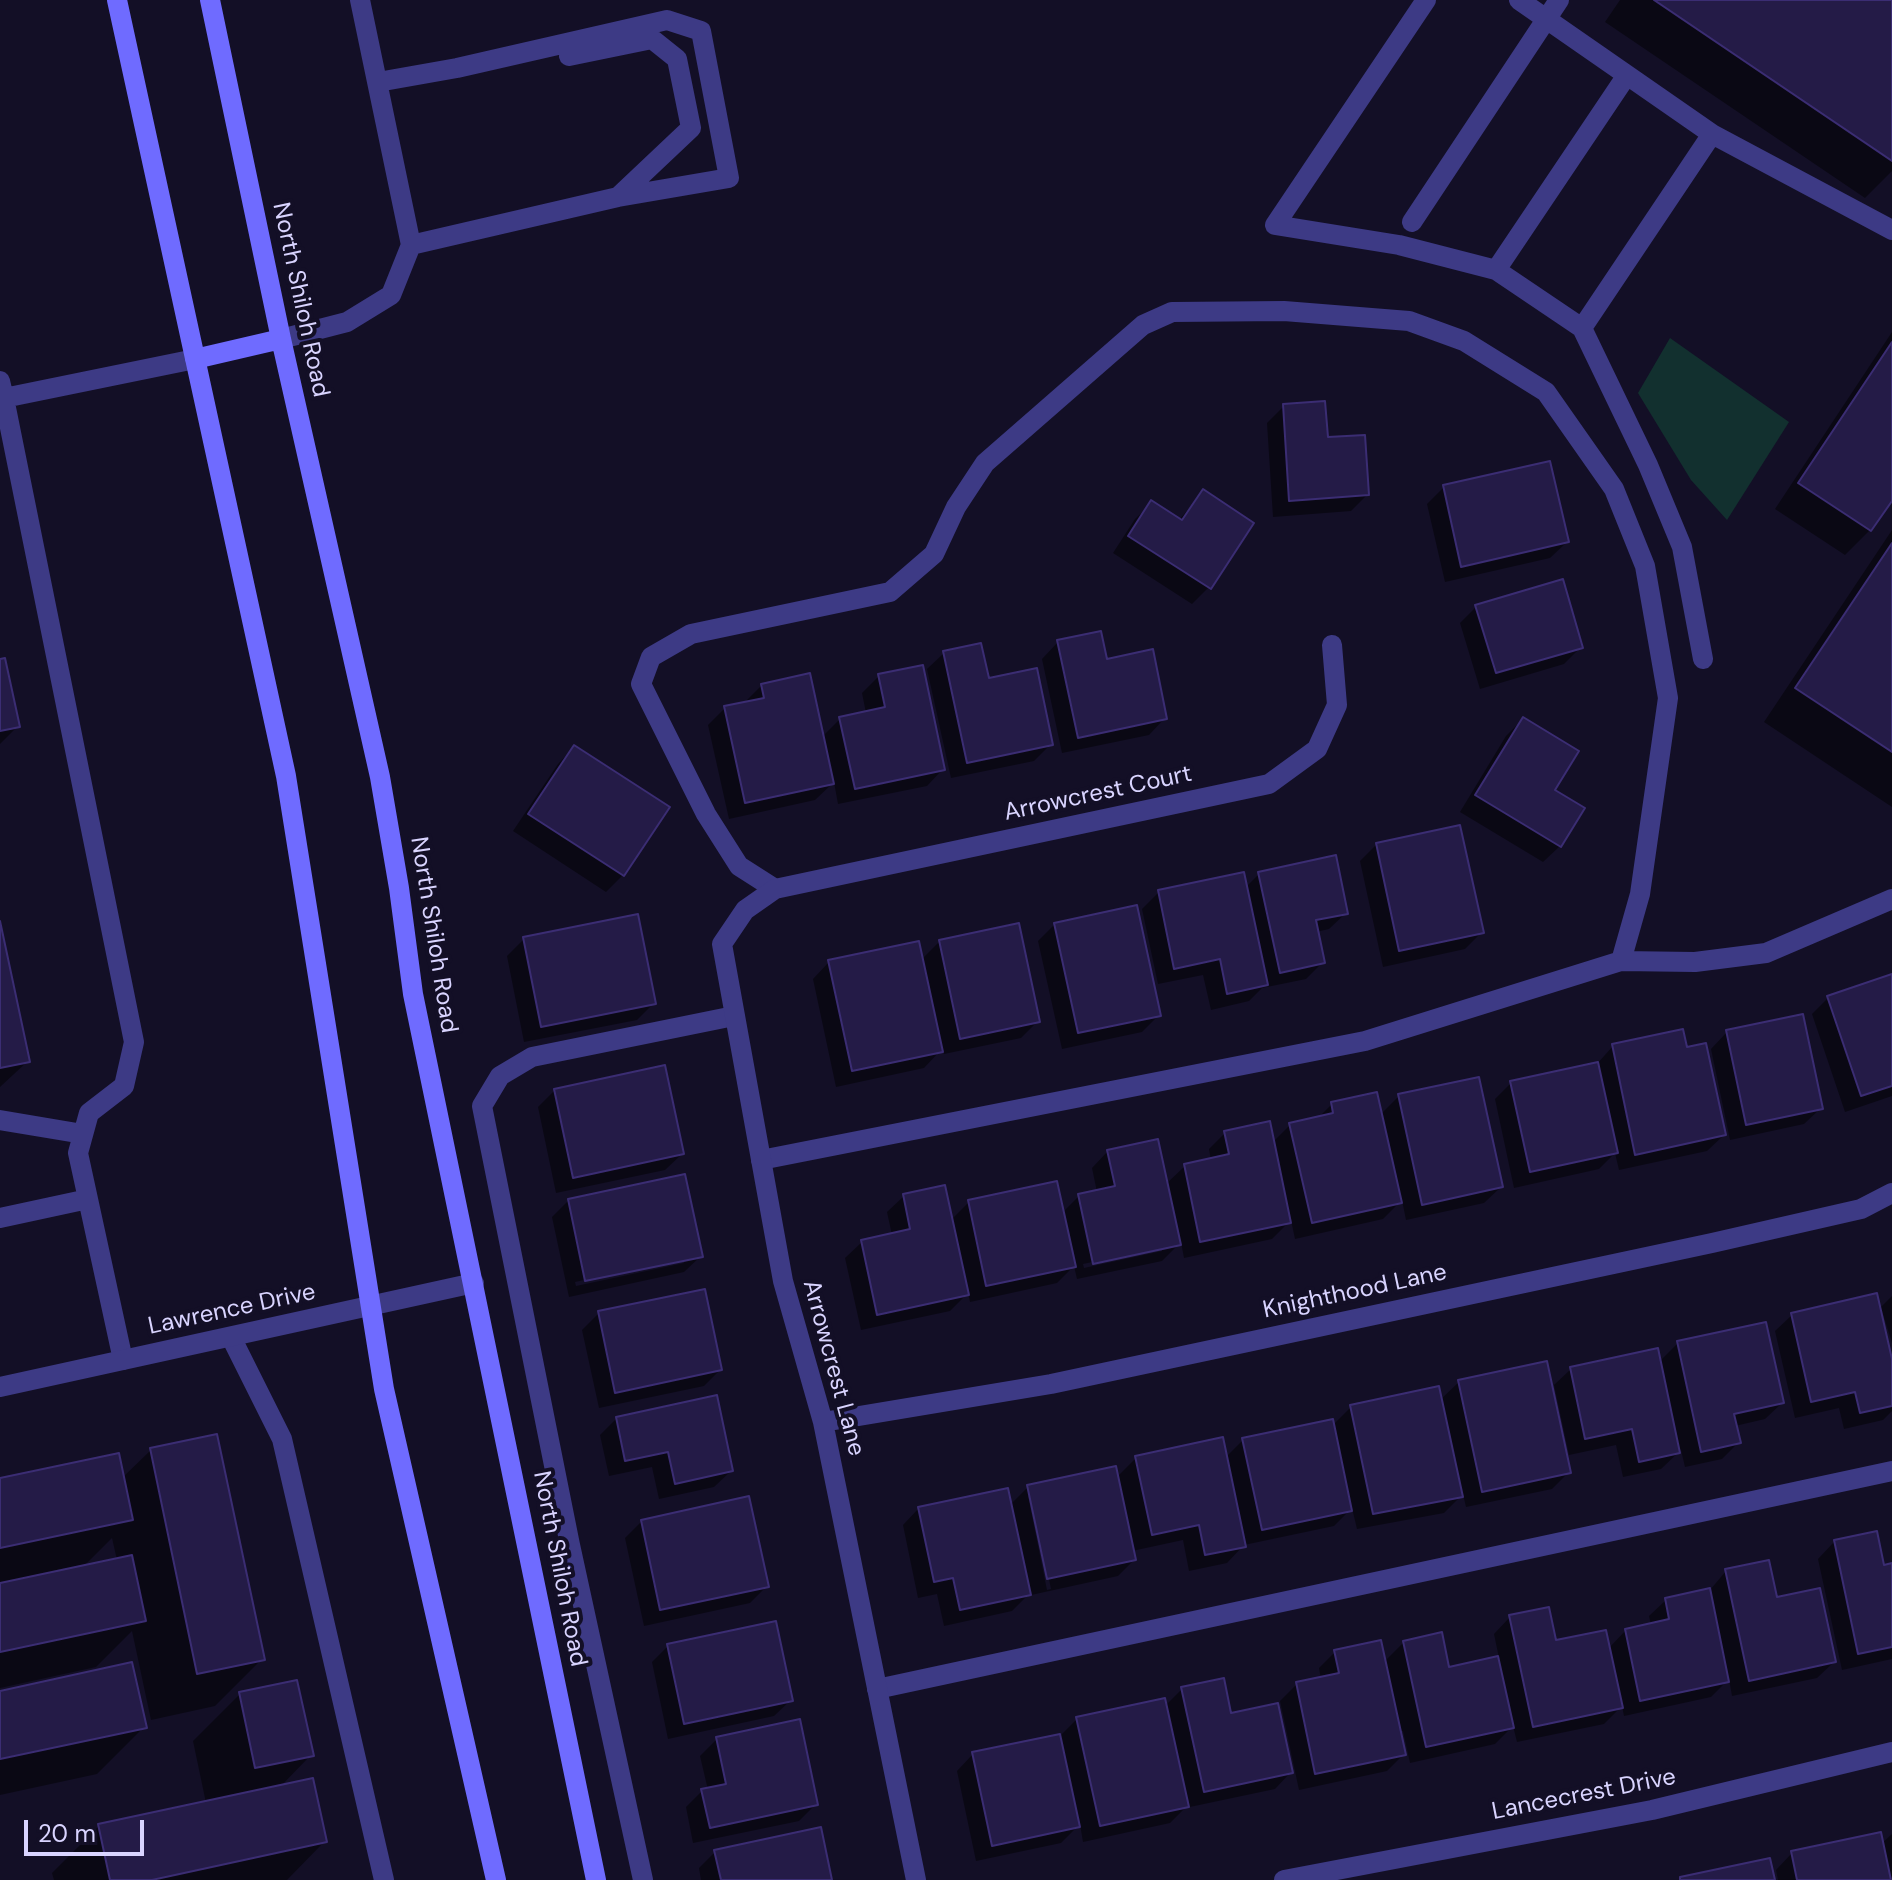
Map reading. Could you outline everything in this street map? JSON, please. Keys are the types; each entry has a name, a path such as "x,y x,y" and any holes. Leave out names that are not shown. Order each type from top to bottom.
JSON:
{"main road":[{"path":"117,0 286,776 384,1389 496,1880"},
{"name":"North Shiloh Road","path":"210,0 281,339 380,777 413,994 596,1880"},
{"path":"195,359 281,339"}],"street":[{"path":"281,339 347,322 391,295 411,245 360,0"},
{"path":"1426,0 1275,225 1399,245 1496,270 1582,328 1648,465 1682,547 1703,659"},
{"path":"1519,0 1712,134 1892,230"},
{"path":"1412,222 1559,0"},
{"path":"378,82 457,68 667,20 701,31 729,178 618,197 411,245"},
{"path":"457,68 497,71 652,39 665,49 677,59 691,128 618,197"},
{"path":"1496,270 1627,75"},
{"path":"1582,328 1712,134"},
{"path":"775,889 739,866 706,814 641,684 651,657 691,634 890,592 934,554 956,507 985,463 1143,325 1172,312 1284,311 1409,321 1464,341 1546,392 1614,489 1645,566 1668,698 1640,894 1621,961"},
{"path":"123,1360 78,1153 89,1113 124,1086 134,1042 2,390 195,359"},
{"name":"Arrowcrest Court","path":"775,889 1269,784 1317,749 1337,705 1332,645"},
{"name":"Arrowcrest Lane","path":"775,889 745,910 722,944 783,1281 823,1422 916,1880"},
{"path":"761,1160 1365,1041 1621,961 1695,962 1766,953 1892,899"},
{"path":"643,1880 570,1545 482,1106 500,1076 532,1057 734,1016"},
{"path":"0,1120 83,1134"},
{"name":"Knighthood Lane","path":"823,1422 1051,1384 1697,1246 1861,1209 1892,1193"},
{"path":"0,1218 88,1199"},
{"name":"Lawrence Drive","path":"0,1387 474,1283"},
{"path":"231,1337 282,1439 384,1880"},
{"path":"877,1689 1892,1471"},
{"name":"Lancecrest Drive","path":"1284,1880 1652,1810 1892,1752"}],"green space":[{"path":"1670,338 1789,422 1727,520 1691,480 1638,393"}],"building":[{"path":"1654,0 1892,0 1892,161"},
{"path":"1892,342 1892,501 1871,531 1798,483"},
{"path":"1325,401 1328,437 1365,435 1369,495 1289,501 1283,404"},
{"path":"1550,461 1569,542 1461,567 1443,485"},
{"path":"1203,489 1254,523 1211,589 1128,536 1151,500 1182,520"},
{"path":"1892,543 1892,752 1795,688"},
{"path":"1563,579 1583,648 1496,673 1475,605"},
{"path":"1101,631 1107,659 1153,649 1167,719 1078,738 1057,640"},
{"path":"981,643 989,678 1037,668 1053,745 967,763 943,651"},
{"path":"5,658 20,727 0,731 0,659"},
{"path":"923,665 945,770 855,789 839,717 885,707 878,674"},
{"path":"810,673 834,784 745,803 724,706 764,698 761,684"},
{"path":"1523,717 1579,751 1555,790 1585,808 1561,847 1475,795"},
{"path":"574,745 670,807 624,876 528,814"},
{"path":"1460,825 1484,933 1399,951 1376,843"},
{"path":"1336,855 1348,914 1316,920 1325,963 1280,973 1258,872"},
{"path":"1244,872 1268,985 1227,994 1220,959 1174,969 1158,890"},
{"path":"1137,905 1161,1016 1078,1033 1054,923"},
{"path":"638,914 656,1004 541,1027 523,937"},
{"path":"0,921 30,1062 0,1068"},
{"path":"1019,923 1040,1022 960,1039 939,940"},
{"path":"919,941 943,1052 852,1071 828,960"},
{"path":"1892,974 1892,1086 1861,1096 1827,996"},
{"path":"1803,1014 1823,1109 1746,1125 1726,1030"},
{"path":"1683,1029 1687,1047 1706,1043 1726,1135 1635,1155 1612,1044"},
{"path":"1598,1062 1618,1153 1530,1172 1510,1081"},
{"path":"665,1065 684,1154 573,1178 554,1089"},
{"path":"1479,1077 1503,1187 1422,1205 1398,1094"},
{"path":"1377,1092 1402,1203 1312,1223 1289,1123 1333,1113 1331,1102"},
{"path":"1270,1121 1291,1223 1200,1242 1184,1164 1229,1154 1224,1131"},
{"path":"1158,1139 1181,1245 1093,1264 1078,1194 1115,1186 1107,1150"},
{"path":"685,1174 703,1257 585,1281 568,1199"},
{"path":"1057,1181 1076,1267 986,1286 968,1200"},
{"path":"945,1185 969,1295 877,1315 861,1240 910,1229 903,1194"},
{"path":"705,1289 722,1370 615,1393 598,1311"},
{"path":"1877,1293 1892,1359 1892,1406 1860,1413 1855,1392 1811,1402 1791,1313"},
{"path":"1766,1322 1784,1403 1734,1414 1741,1443 1701,1452 1677,1341"},
{"path":"1658,1348 1680,1453 1639,1462 1632,1429 1585,1439 1570,1367"},
{"path":"1547,1361 1571,1473 1482,1492 1458,1380"},
{"path":"1439,1386 1463,1497 1373,1514 1350,1405"},
{"path":"717,1395 733,1471 675,1484 668,1452 625,1461 616,1417"},
{"path":"1333,1419 1352,1511 1262,1530 1242,1438"},
{"path":"217,1434 265,1660 197,1674 150,1448"},
{"path":"1223,1437 1246,1547 1205,1555 1199,1525 1152,1535 1135,1456"},
{"path":"119,1453 133,1520 0,1548 0,1478"},
{"path":"1116,1466 1136,1560 1047,1579 1027,1485"},
{"path":"1008,1488 1031,1595 960,1610 953,1578 934,1582 918,1507"},
{"path":"749,1496 769,1587 660,1610 641,1520"},
{"path":"1877,1531 1884,1565 1892,1563 1892,1647 1858,1654 1834,1540"},
{"path":"132,1555 146,1621 0,1652 0,1583"},
{"path":"1769,1560 1777,1597 1820,1588 1836,1662 1749,1681 1725,1569"},
{"path":"1710,1588 1729,1682 1640,1701 1625,1629 1669,1619 1665,1598"},
{"path":"1549,1607 1556,1640 1606,1630 1623,1708 1533,1727 1509,1615"},
{"path":"776,1621 793,1701 684,1724 667,1644"},
{"path":"1442,1632 1449,1667 1498,1656 1514,1728 1426,1747 1403,1641"},
{"path":"1381,1640 1406,1755 1315,1774 1296,1682 1339,1673 1334,1650"},
{"path":"132,1662 147,1728 0,1759 0,1691"},
{"path":"1224,1678 1231,1713 1278,1703 1293,1773 1204,1792 1181,1687"},
{"path":"297,1680 314,1756 255,1768 239,1692"},
{"path":"1165,1698 1189,1807 1100,1826 1076,1717"},
{"path":"800,1719 818,1805 710,1828 701,1789 726,1784 716,1737"},
{"path":"1060,1734 1080,1827 992,1846 972,1752"},
{"path":"313,1778 327,1842 152,1880 110,1880 98,1824"},
{"path":"821,1827 832,1880 721,1880 714,1850"},
{"path":"1881,1832 1891,1880 1797,1880 1791,1851"},
{"path":"1770,1858 1775,1880 1680,1880 1680,1877"}]}
